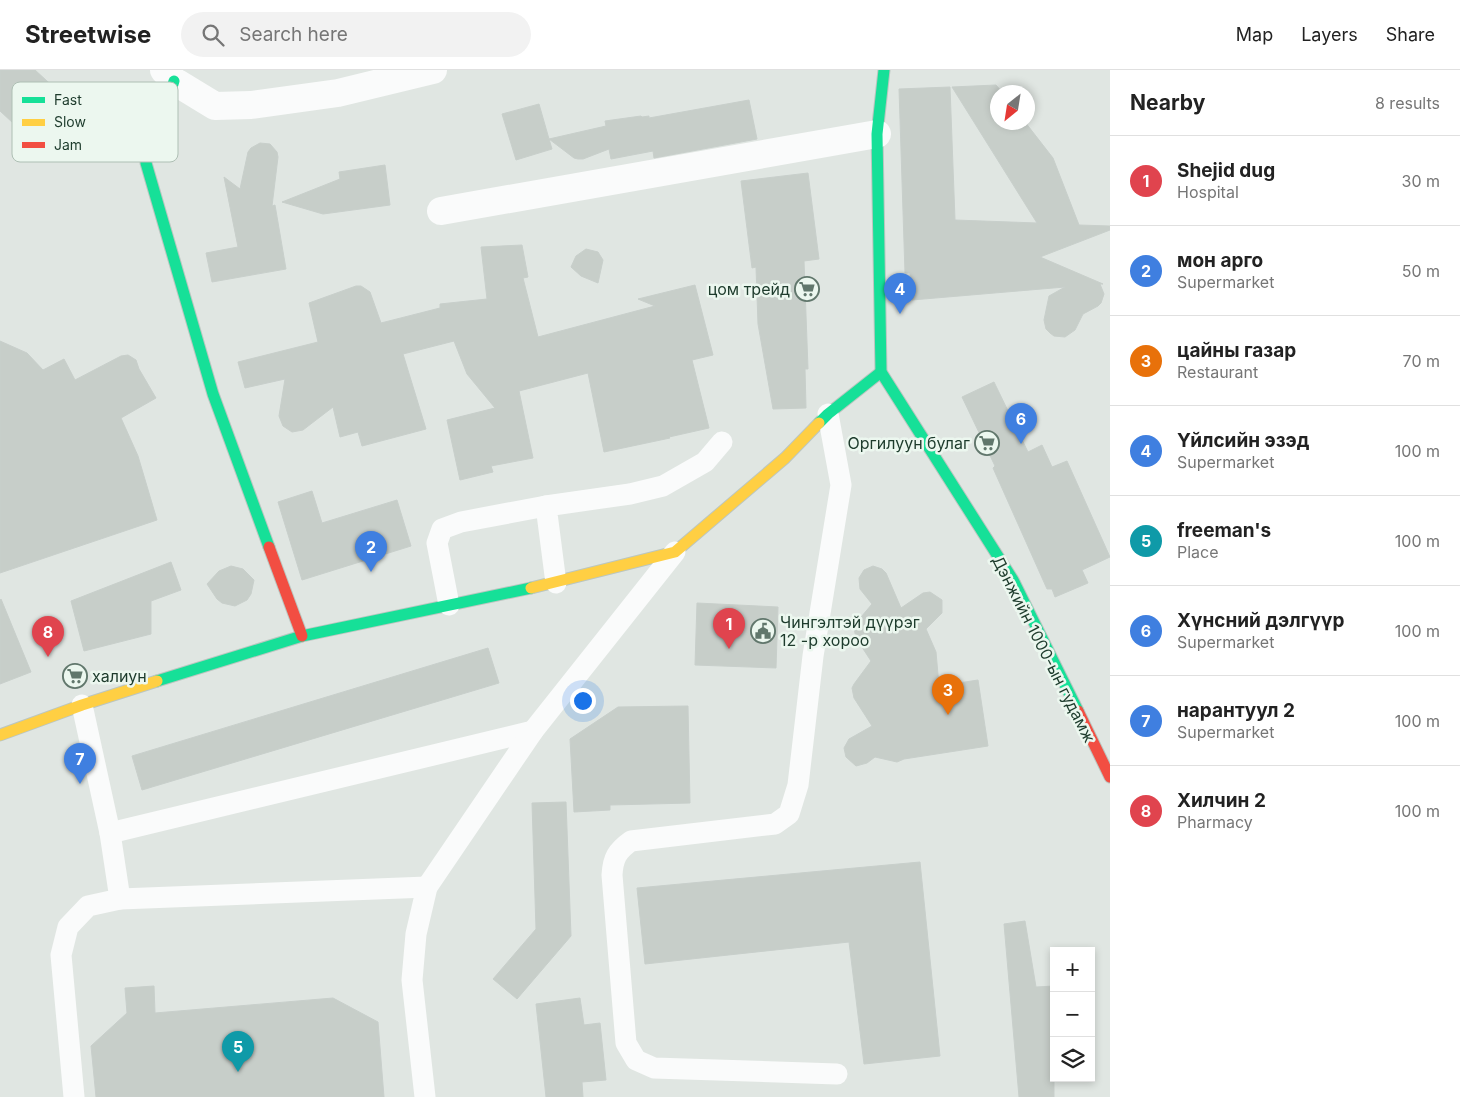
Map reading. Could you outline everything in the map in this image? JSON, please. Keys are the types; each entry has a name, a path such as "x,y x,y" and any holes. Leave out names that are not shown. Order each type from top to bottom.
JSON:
{"street":[{"path":"169,76 215,106 251,105 338,94 433,70"},
{"path":"0,735 82,705 302,636 556,583 675,552 785,458 828,414 881,372 877,134 884,70"},
{"path":"441,211 877,134"},
{"path":"146,162 213,394 302,636"},
{"name":"Дэнжийн 1000-ын гудамж","path":"881,372 1012,580 1110,777"}],"lane":[{"path":"828,414 840,485 813,656 798,785 789,814 775,824 630,841 620,849 612,863 612,875 626,1043 636,1060 654,1068 837,1074"},
{"path":"449,606 438,543 442,529 461,522 546,506 630,494 663,486 705,462 722,442"},
{"path":"546,506 556,583"},
{"path":"425,1097 412,980 416,934 427,887 533,730 675,552"},
{"path":"82,705 110,833 120,899"},
{"path":"110,833 533,730"},
{"path":"74,1097 61,955 68,927 88,906 120,899 427,887"}],"building":[{"path":"0,70 35,70 48,82 12,82 12,122 0,111"},
{"path":"990,85 990,130 1031,130 1053,158 1079,225 1110,226 1110,230 1040,257 1103,284 1100,284 1104,294 1101,303 1083,314 1075,330 1065,337 1054,336 1050,333 1046,329 1044,320 1049,296 1065,287 912,300 910,273 905,273 899,89 950,87 955,220 1037,223 952,87"},
{"path":"749,100 757,139 654,158 653,151 611,159 609,149 583,159 578,159 549,139 606,126 605,121 641,116 649,116 649,118"},
{"path":"539,104 552,149 516,160 502,114"},
{"path":"260,143 270,144 277,152 272,206 275,205 286,269 212,282 206,253 238,247 224,177 240,189 248,152"},
{"path":"385,165 390,205 323,214 282,202 340,179 339,172"},
{"path":"808,173 819,259 804,261 808,369 805,369 806,408 773,409 758,324 756,267 752,268 741,181"},
{"path":"522,245 528,277 523,278 538,337 655,306 638,299 695,285 713,355 692,360 709,428 604,452 588,373 519,391 533,458 491,466 493,472 460,480 447,420 495,408 467,374 454,341 403,354 426,429 362,446 358,432 340,437 333,407 303,430 292,432 283,426 279,416 285,379 245,388 238,362 318,342 309,303 356,286 361,286 370,292 381,323 440,308 440,304 487,299 481,247"},
{"path":"586,249 598,252 603,260 598,283 581,276 571,267 576,256"},
{"path":"0,341 27,353 43,370 64,359 75,380 121,356 128,355 136,360 139,369 156,398 121,418 138,456 157,520 0,573"},
{"path":"994,382 1028,452 1042,445 1052,467 1067,461 1110,557 1082,570 1088,583 1055,597 1052,589 1047,589 993,468 995,466 962,397"},
{"path":"312,491 322,523 397,500 411,546 302,580 278,502"},
{"path":"171,562 181,590 151,601 151,634 84,651 71,601"},
{"path":"231,566 243,569 254,580 251,594 247,600 235,606 222,603 207,584 219,571"},
{"path":"873,566 882,569 886,573 901,608 923,593 930,592 942,600 942,613 926,629 936,652 939,686 978,680 988,746 904,759 897,762 875,757 867,763 856,766 846,757 844,748 849,739 872,726 854,698 852,688 871,661 856,638 854,628 872,604 860,589 859,578 864,570"},
{"path":"0,600 31,672 0,684"},
{"path":"697,603 778,607 776,668 695,665"},
{"path":"488,648 499,683 142,790 132,756"},
{"path":"688,706 690,803 610,805 610,810 574,812 570,739 618,707"},
{"path":"566,802 571,936 517,999 493,979 536,929 532,803"},
{"path":"920,862 940,1056 864,1064 849,942 645,964 637,888"},
{"path":"1025,921 1036,987 1050,986 1050,1082 1054,1082 1054,1097 1019,1097 1004,924"},
{"path":"154,986 155,1013 333,998 378,1022 384,1097 96,1097 91,1046 127,1013 125,988"},
{"path":"580,998 584,1025 600,1023 606,1080 582,1082 583,1097 546,1097 536,1004"}],"traffic: fast":[{"path":"884,70 877,134 881,372 1013,580 1078,711"},
{"path":"146,162 213,394 269,547"},
{"path":"819,423 881,372"},
{"path":"157,681 302,636 531,588"}],"traffic: slow":[{"path":"531,588 675,552 785,458 819,423"},
{"path":"0,735 82,705 157,681"}],"traffic: jam":[{"path":"269,547 302,636"},
{"path":"1078,711 1110,777"}],"place":[{"name":"цом трейд","path":"807,289"},
{"name":"Үйлсийн эзэд","path":"900,314"},
{"name":"Оргилуун булаг","path":"987,443"},
{"name":"Хүнсний дэлгүүр","path":"1021,444"},
{"name":"мон арго","path":"371,572"},
{"name":"Чингэлтэй дүүрэг 12 -р хороо","path":"763,631"},
{"name":"Shejid dug","path":"729,649"},
{"name":"Хилчин 2","path":"48,657"},
{"name":"халиун","path":"75,676"},
{"name":"цайны газар","path":"948,715"},
{"name":"нарантуул 2","path":"80,784"},
{"name":"freeman's","path":"238,1072"}]}
